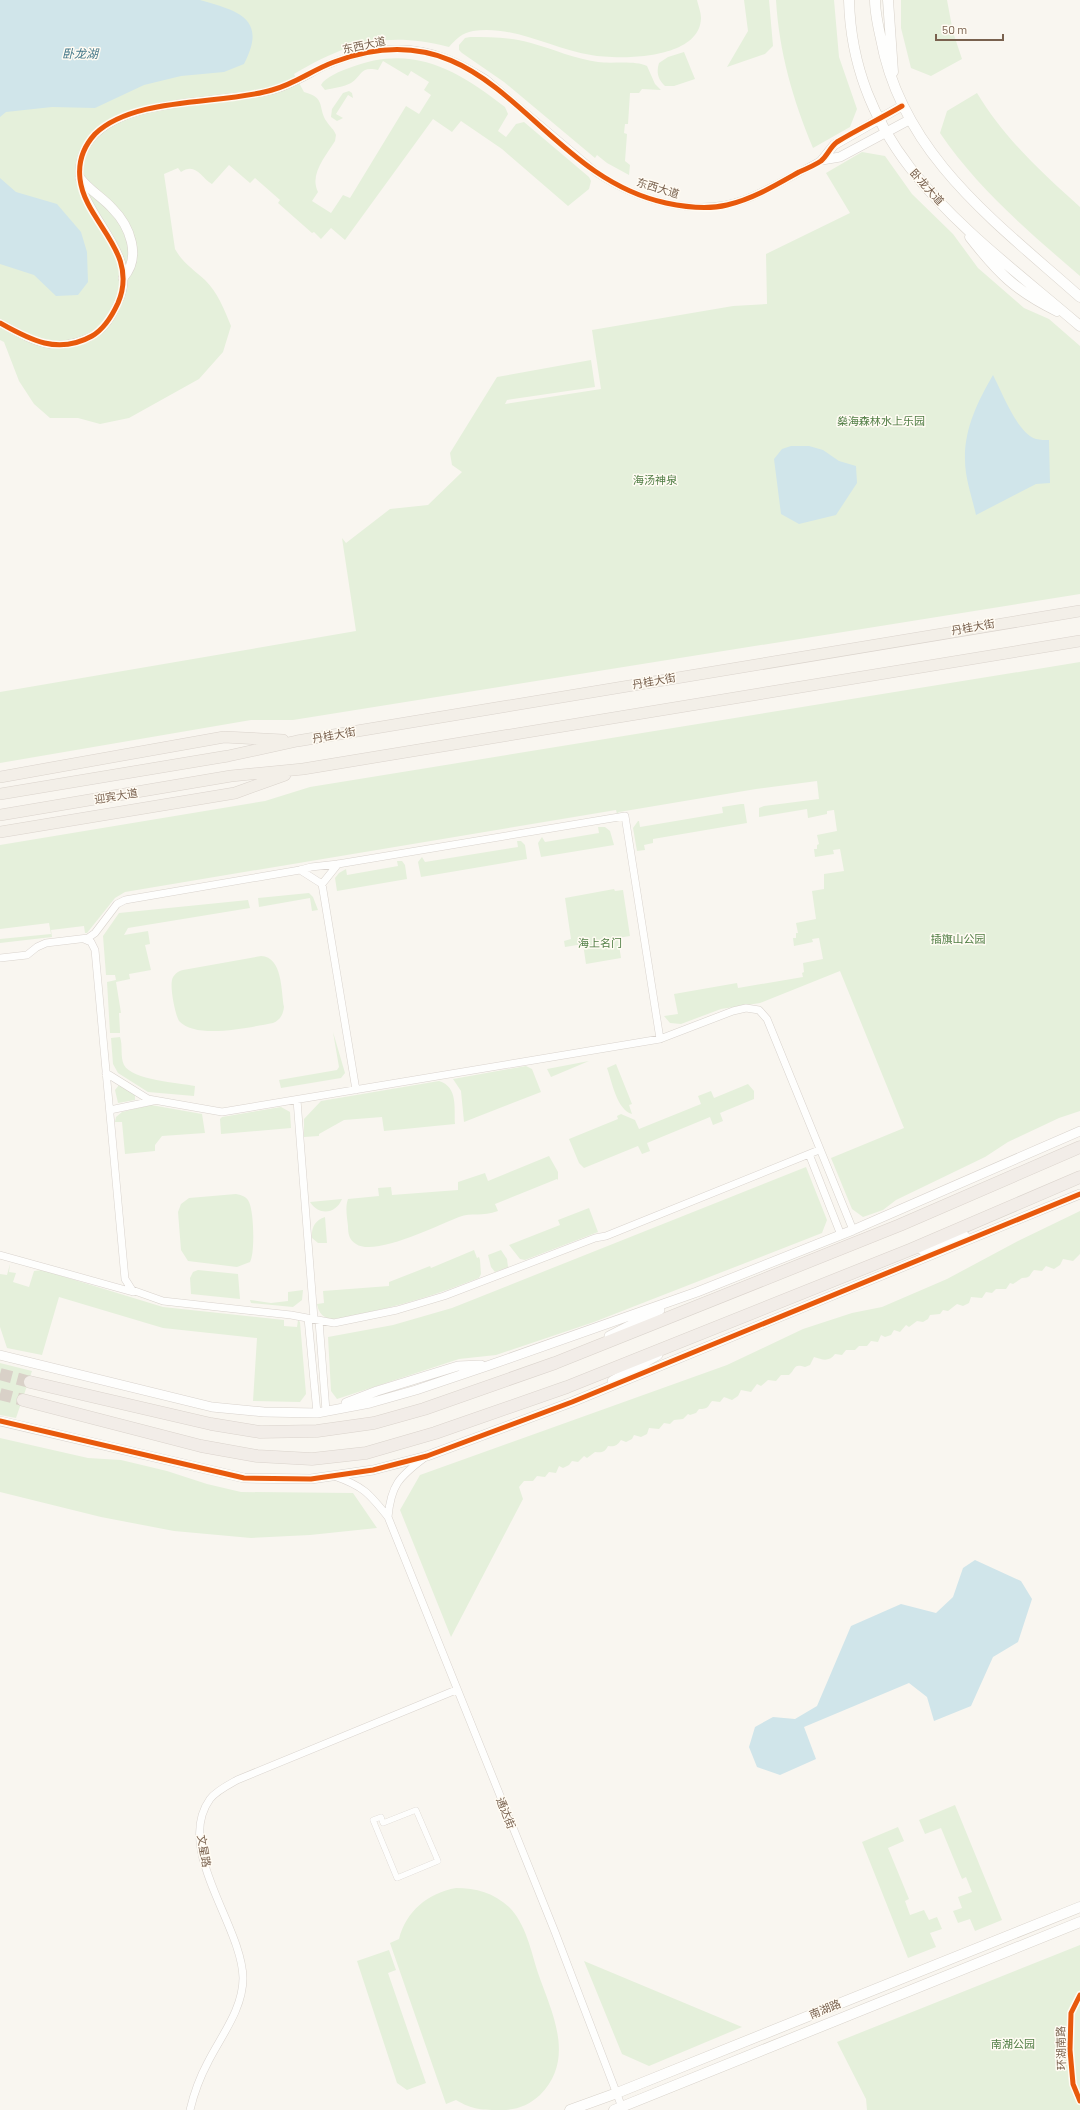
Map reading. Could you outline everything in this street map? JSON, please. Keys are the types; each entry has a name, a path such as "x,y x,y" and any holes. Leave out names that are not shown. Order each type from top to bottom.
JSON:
{"highway":[{"path":"30,1382 211,1424 260,1432 317,1431 374,1423 424,1409 555,1363 900,1225 1080,1147"},
{"path":"23,1400 201,1446 257,1456 312,1459 366,1453 435,1433 567,1387 867,1267 1080,1177"}],"main road":[{"name":"卧龙大道","path":"849,0 854,42 861,75 878,120 885,134 903,161 928,191 951,214 1006,280 1034,300 1070,317 1080,326"},
{"path":"875,0 885,60 893,86 909,120 924,145 947,174 989,216 1080,297"},
{"path":"888,0 893,86"},
{"name":"丹桂大街","path":"228,756 297,741 1080,611"},
{"path":"0,832 235,793 303,769 1080,641"},
{"path":"0,777 224,737 297,741"},
{"name":"迎宾大道","path":"0,794 228,756"},
{"name":"迎宾大道","path":"0,815 231,776 303,769"},
{"name":"南湖路","path":"570,2110 617,2093 1080,1907"},
{"name":"南湖路","path":"620,2109 1080,1922"}],"street":[{"name":"东西大道","path":"0,323 30,340 55,346 76,343 94,335 105,325 114,311 122,292 123,278 115,246 86,199 80,178 80,166 83,154 97,132 138,111 171,104 272,91 292,84 328,64 353,55 377,50 400,48 426,51 449,58 486,79 597,173 614,184 654,200 694,207 728,205 766,190 822,160 834,144 902,106"},
{"path":"822,160 840,157 909,120"},
{"path":"80,178 87,188 113,209 132,240 134,251 132,263 130,271 123,278"},
{"path":"0,958 27,955 37,946 46,943 84,939 95,933 117,904 125,900 311,867 338,864 625,816 660,1039"},
{"path":"338,864 322,884 356,1090"},
{"path":"300,870 322,884"},
{"path":"95,933 95,950 124,1274 129,1288 137,1293"},
{"path":"84,939 91,942 95,950"},
{"path":"106,1073 144,1096 154,1100 222,1112 660,1039 735,1010 750,1008 762,1012 767,1019 819,1150 853,1230"},
{"path":"110,1110 154,1100"},
{"path":"297,1100 314,1320 317,1413"},
{"path":"0,1355 212,1407 264,1412 317,1413 370,1403 416,1390 490,1365 697,1292 842,1235 1080,1131"},
{"path":"0,1255 163,1301 334,1322 375,1315 444,1296 595,1238 606,1236 819,1150"},
{"path":"809,1154 842,1235"},
{"path":"0,1422 244,1478 311,1479 373,1470 427,1456 572,1402 1080,1194"},
{"path":"867,1267 1028,1216"},
{"path":"759,1267 900,1225"},
{"path":"555,1363 697,1292"},
{"path":"314,1320 326,1411"},
{"path":"572,1402 691,1338"},
{"path":"388,1517 390,1498 397,1483 407,1471 427,1456"},
{"path":"334,1476 354,1482 366,1490 388,1517"},
{"name":"通达街","path":"388,1517 456,1690 555,1932 617,2093 620,2109"},
{"name":"文星路","path":"190,2110 195,2090 208,2062 238,2007 243,1979 239,1954 209,1876 200,1840 201,1820 210,1799 225,1786 237,1780 456,1690"},
{"path":"416,1810 438,1861 397,1878 373,1820 381,1817 383,1823 416,1810"}],"green space":[{"path":"0,0 697,0 701,18 697,32 687,42 673,49 638,57 604,57 591,55 562,48 519,34 489,30 466,33 449,47 427,42 406,40 368,42 332,54 294,74 304,92 311,94 319,100 324,117 336,135 335,141 323,159 317,172 316,185 318,192 312,201 331,213 343,195 350,198 406,106 419,114 431,95 424,90 429,82 411,71 408,76 383,61 378,70 368,69 362,72 351,83 325,90 321,85 330,77 349,68 372,61 393,58 413,59 451,71 487,93 505,107 508,114 498,131 506,137 516,124 524,122 589,177 591,181 589,189 568,206 502,149 461,121 452,132 433,119 345,240 331,228 321,239 278,203 280,200 255,178 250,183 229,165 212,184 198,172 191,169 186,169 181,172 178,168 164,174 175,249 185,262 214,290 231,326 223,352 199,379 129,418 100,424 78,418 50,418 34,404 19,381 4,342 0,340"},
{"path":"744,0 769,0 773,46 765,54 727,67 748,31"},
{"path":"776,0 834,0 839,57 857,109 850,127 813,148 799,112 788,76 780,38"},
{"path":"901,0 947,0 953,32 962,59 931,76 911,68 901,28"},
{"path":"465,38 508,38 531,43 589,61 636,63 647,66 655,84 661,90 642,89 639,93 630,93 628,124 625,124 624,133 627,134 625,161 630,165 629,175 607,163 597,155 595,158 504,82 462,53 459,50 459,45"},
{"path":"684,52 695,79 674,86 665,86 658,76 659,63 668,57"},
{"path":"349,91 352,93 353,98 348,95 336,114 343,118 337,121 331,117 332,109 343,93"},
{"path":"977,93 1011,140 1051,181 1080,207 1080,276 1005,209 971,173 940,133 947,111"},
{"path":"862,152 885,156 912,194 953,234 978,268 1024,308 1049,319 1080,346 1080,594 293,720 251,720 0,763 0,692 356,631 342,538 346,543 390,509 428,505 462,472 452,465 450,453 497,377 591,360 595,387 507,400 505,404 601,389 592,330 733,306 767,304 766,254 850,213 826,173"},
{"name":"插旗山公园","path":"1080,662 1080,1111 1059,1118 1008,1142 985,1157 896,1200 883,1210 863,1217 852,1209 831,1158 904,1128 840,971 760,1003 721,1009 681,1024 670,1023 664,1016 678,1014 674,994 737,983 738,988 803,977 803,963 823,959 819,938 812,939 813,942 794,946 793,938 796,938 796,933 798,933 796,923 816,919 812,891 824,889 824,874 844,871 840,849 833,850 834,854 815,857 814,849 817,849 817,845 819,844 817,835 837,831 834,810 827,811 827,814 808,818 807,809 759,817 759,808 764,806 819,799 817,781 756,789 619,812 617,814 616,810 125,892 115,898 87,933 85,933 84,926 51,930 52,937 0,943 0,939 51,934 49,923 0,929 0,845 265,801 310,787"},
{"path":"744,804 747,823 653,839 653,843 644,845 645,850 637,851 633,828 638,821 640,827 723,813 722,807"},
{"path":"598,827 605,827 610,831 614,845 541,857 538,843 542,837 545,842 599,833"},
{"path":"517,841 521,841 525,845 527,859 421,877 418,862 422,857 425,862 518,847"},
{"path":"397,861 402,861 405,865 407,879 337,891 335,878 339,873 346,869 347,875 398,866"},
{"name":"海上名门","path":"614,889 615,891 623,890 630,936 618,938 621,958 586,964 583,944 565,947 564,941 571,939 565,898"},
{"path":"309,893 313,897 318,910 312,911 310,898 259,907 258,898"},
{"path":"248,900 250,908 128,928 124,935 148,931 150,944 145,945 151,970 129,974 130,979 116,982 121,1013 119,1013 120,1033 110,1033 107,982 116,980 115,975 106,975 103,936 119,913"},
{"path":"261,956 268,958 273,962 280,976 284,1007 282,1015 278,1020 273,1023 224,1031 198,1030 187,1027 179,1021 174,1007 172,980 173,976 179,971"},
{"path":"333,1032 345,1073 341,1078 281,1088 279,1080 337,1070 339,1067"},
{"path":"120,1037 123,1062 129,1070 136,1074 156,1080 195,1086 194,1096 148,1092 118,1073 113,1064 111,1038"},
{"path":"589,1061 551,1077 547,1069"},
{"path":"616,1064 632,1104 629,1105 632,1114 622,1107 613,1088 607,1068"},
{"path":"526,1066 532,1069 541,1092 464,1122 461,1091 453,1079"},
{"path":"439,1081 449,1088 454,1098 455,1124 384,1131 382,1117 344,1120 319,1134 319,1136 304,1137 304,1119 321,1101"},
{"path":"748,1084 754,1091 754,1099 720,1113 723,1121 713,1125 710,1117 647,1143 650,1151 642,1154 638,1146 584,1168 579,1163 569,1139 618,1119 617,1116 621,1114 635,1120 639,1129 701,1104 698,1096 711,1091 714,1098"},
{"path":"119,1085 135,1095 135,1100 118,1103 115,1090"},
{"path":"151,1105 202,1114 205,1133 162,1136 155,1145 155,1151 125,1154 122,1122 115,1122 116,1117 122,1112"},
{"path":"281,1107 290,1112 291,1128 221,1134 220,1119 222,1117"},
{"path":"549,1156 558,1172 558,1180 557,1179 495,1204 498,1211 487,1214 459,1217 407,1238 377,1246 365,1247 356,1244 349,1236 346,1212 348,1199 379,1196 378,1188 391,1187 392,1195 458,1190 458,1182 485,1173 488,1181"},
{"path":"806,1167 827,1220 822,1233 594,1322 496,1355 459,1359 337,1399 331,1391 328,1337 393,1325 452,1308"},
{"path":"236,1194 246,1198 251,1207 253,1223 253,1251 250,1262 237,1267 188,1261 181,1250 178,1212 181,1204 189,1198"},
{"path":"342,1199 336,1208 327,1211 318,1210 310,1202"},
{"path":"589,1208 598,1232 525,1260 520,1259 509,1245 560,1225 558,1220"},
{"path":"1080,1211 1080,1254 1073,1261 1063,1259 1060,1265 1054,1269 1046,1266 1042,1271 1034,1270 1028,1277 1022,1278 1013,1284 1010,1283 1006,1289 996,1289 992,1293 986,1292 982,1298 971,1297 969,1303 963,1306 957,1304 948,1311 943,1310 940,1314 930,1315 928,1319 923,1322 917,1321 909,1327 906,1325 900,1332 894,1330 891,1335 885,1337 881,1335 878,1342 871,1341 867,1346 859,1346 855,1350 846,1350 842,1355 835,1354 833,1357 828,1359 814,1357 810,1365 805,1367 797,1366 789,1375 781,1375 776,1381 768,1380 761,1386 757,1384 751,1392 741,1390 738,1396 732,1400 724,1397 720,1402 712,1401 706,1408 699,1409 696,1413 690,1415 688,1414 683,1419 674,1420 670,1424 664,1423 659,1429 649,1428 647,1434 641,1437 634,1435 632,1439 626,1442 621,1440 615,1446 608,1446 603,1452 595,1452 587,1458 584,1456 578,1462 572,1461 569,1465 563,1468 559,1466 556,1473 549,1472 545,1477 537,1476 533,1481 524,1481 519,1487 523,1499 451,1637 400,1510 420,1475 727,1365 803,1329 852,1313 882,1307 947,1279 1018,1241"},
{"path":"325,1217 327,1243 318,1243 312,1238 312,1231 316,1222"},
{"path":"474,1250 477,1258 479,1257 480,1260 481,1274 479,1278 464,1284 402,1304 337,1319 325,1317 321,1314 318,1308 317,1304 324,1303 323,1291 389,1286 389,1282 430,1266 431,1268"},
{"path":"501,1250 507,1259 508,1267 495,1272 491,1267 488,1255"},
{"path":"10,1264 9,1272 16,1273 13,1282 29,1287 34,1271 42,1270 163,1307 284,1320 284,1326 297,1327 298,1320 300,1322 306,1394 300,1402 253,1401 257,1338 163,1328 59,1297 42,1355 7,1348 0,1327 0,1274 7,1275"},
{"path":"198,1270 238,1274 240,1299 191,1294 190,1278 193,1272"},
{"path":"303,1290 302,1300 293,1307 251,1303 250,1300 271,1303 288,1301 288,1292"},
{"path":"0,1363 32,1371 16,1418 0,1415"},
{"path":"0,1438 88,1458 121,1460 167,1471 207,1484 241,1492 353,1493 377,1528 310,1535 251,1538 174,1531 101,1517 0,1492"},
{"path":"955,1805 1002,1920 975,1931 970,1919 958,1923 953,1911 962,1908 958,1897 972,1892 966,1877 962,1879 941,1828 925,1834 919,1820"},
{"path":"898,1827 904,1841 888,1848 909,1899 905,1901 910,1915 924,1910 929,1920 937,1917 942,1929 930,1933 936,1947 908,1958 862,1842"},
{"path":"456,1888 478,1890 491,1895 503,1902 515,1914 520,1921 527,1938 554,2020 558,2036 559,2051 557,2066 551,2081 536,2099 518,2108 495,2110 473,2108 456,2100 446,2104 390,1943 399,1939 407,1920 420,1905 436,1894"},
{"name":"南湖公园","path":"1080,1945 1080,2110 867,2110 866,2099 837,2042"},
{"path":"389,1950 396,1970 388,1973 426,2083 407,2090 397,2083 357,1961"},
{"path":"584,1961 742,2027 649,2066 622,2054"}],"water":[{"name":"卧龙湖","path":"0,0 200,0 226,8 245,19 251,26 253,36 251,48 244,64 224,72 181,76 144,85 95,108 52,107 6,112 0,117"},
{"path":"0,178 16,192 57,204 81,232 87,252 88,282 78,295 56,296 34,275 0,264"},
{"path":"993,375 1016,421 1029,435 1036,439 1049,440 1050,483 1036,484 976,515 966,474 965,449 969,426 977,405"},
{"path":"791,446 809,446 823,450 839,461 856,466 857,483 836,515 799,524 781,514 774,459 782,449"},
{"path":"975,1560 1021,1581 1032,1599 1018,1642 993,1657 971,1706 934,1721 927,1697 909,1683 804,1727 816,1759 780,1775 757,1767 749,1747 755,1727 773,1717 795,1719 817,1706 851,1626 901,1604 936,1613 953,1597 963,1568"}],"tunnel":[{"path":"0,1374 30,1382"},
{"path":"0,1394 23,1400"}],"cycle path":[{"path":"0,323 33,340 56,345 68,344 80,342 92,336 107,322 116,308 123,285 122,268 117,253 109,238 91,210 84,195 80,179 81,160 85,149 95,134 112,122 132,113 179,103 252,95 272,90 334,62 389,50 435,55 474,73 510,99 580,160 620,186 666,203 681,206 719,207 746,199 764,191 821,161 837,142 902,106"},
{"path":"0,1421 244,1478 311,1479 373,1470 427,1456 572,1402 1080,1194"},
{"name":"环湖南路","path":"1080,1995 1071,2013 1070,2050 1073,2084 1080,2101"}],"park label":[{"name":"燊海森林水上乐园","path":"881,421"},
{"name":"海汤神泉","path":"655,480"}]}
